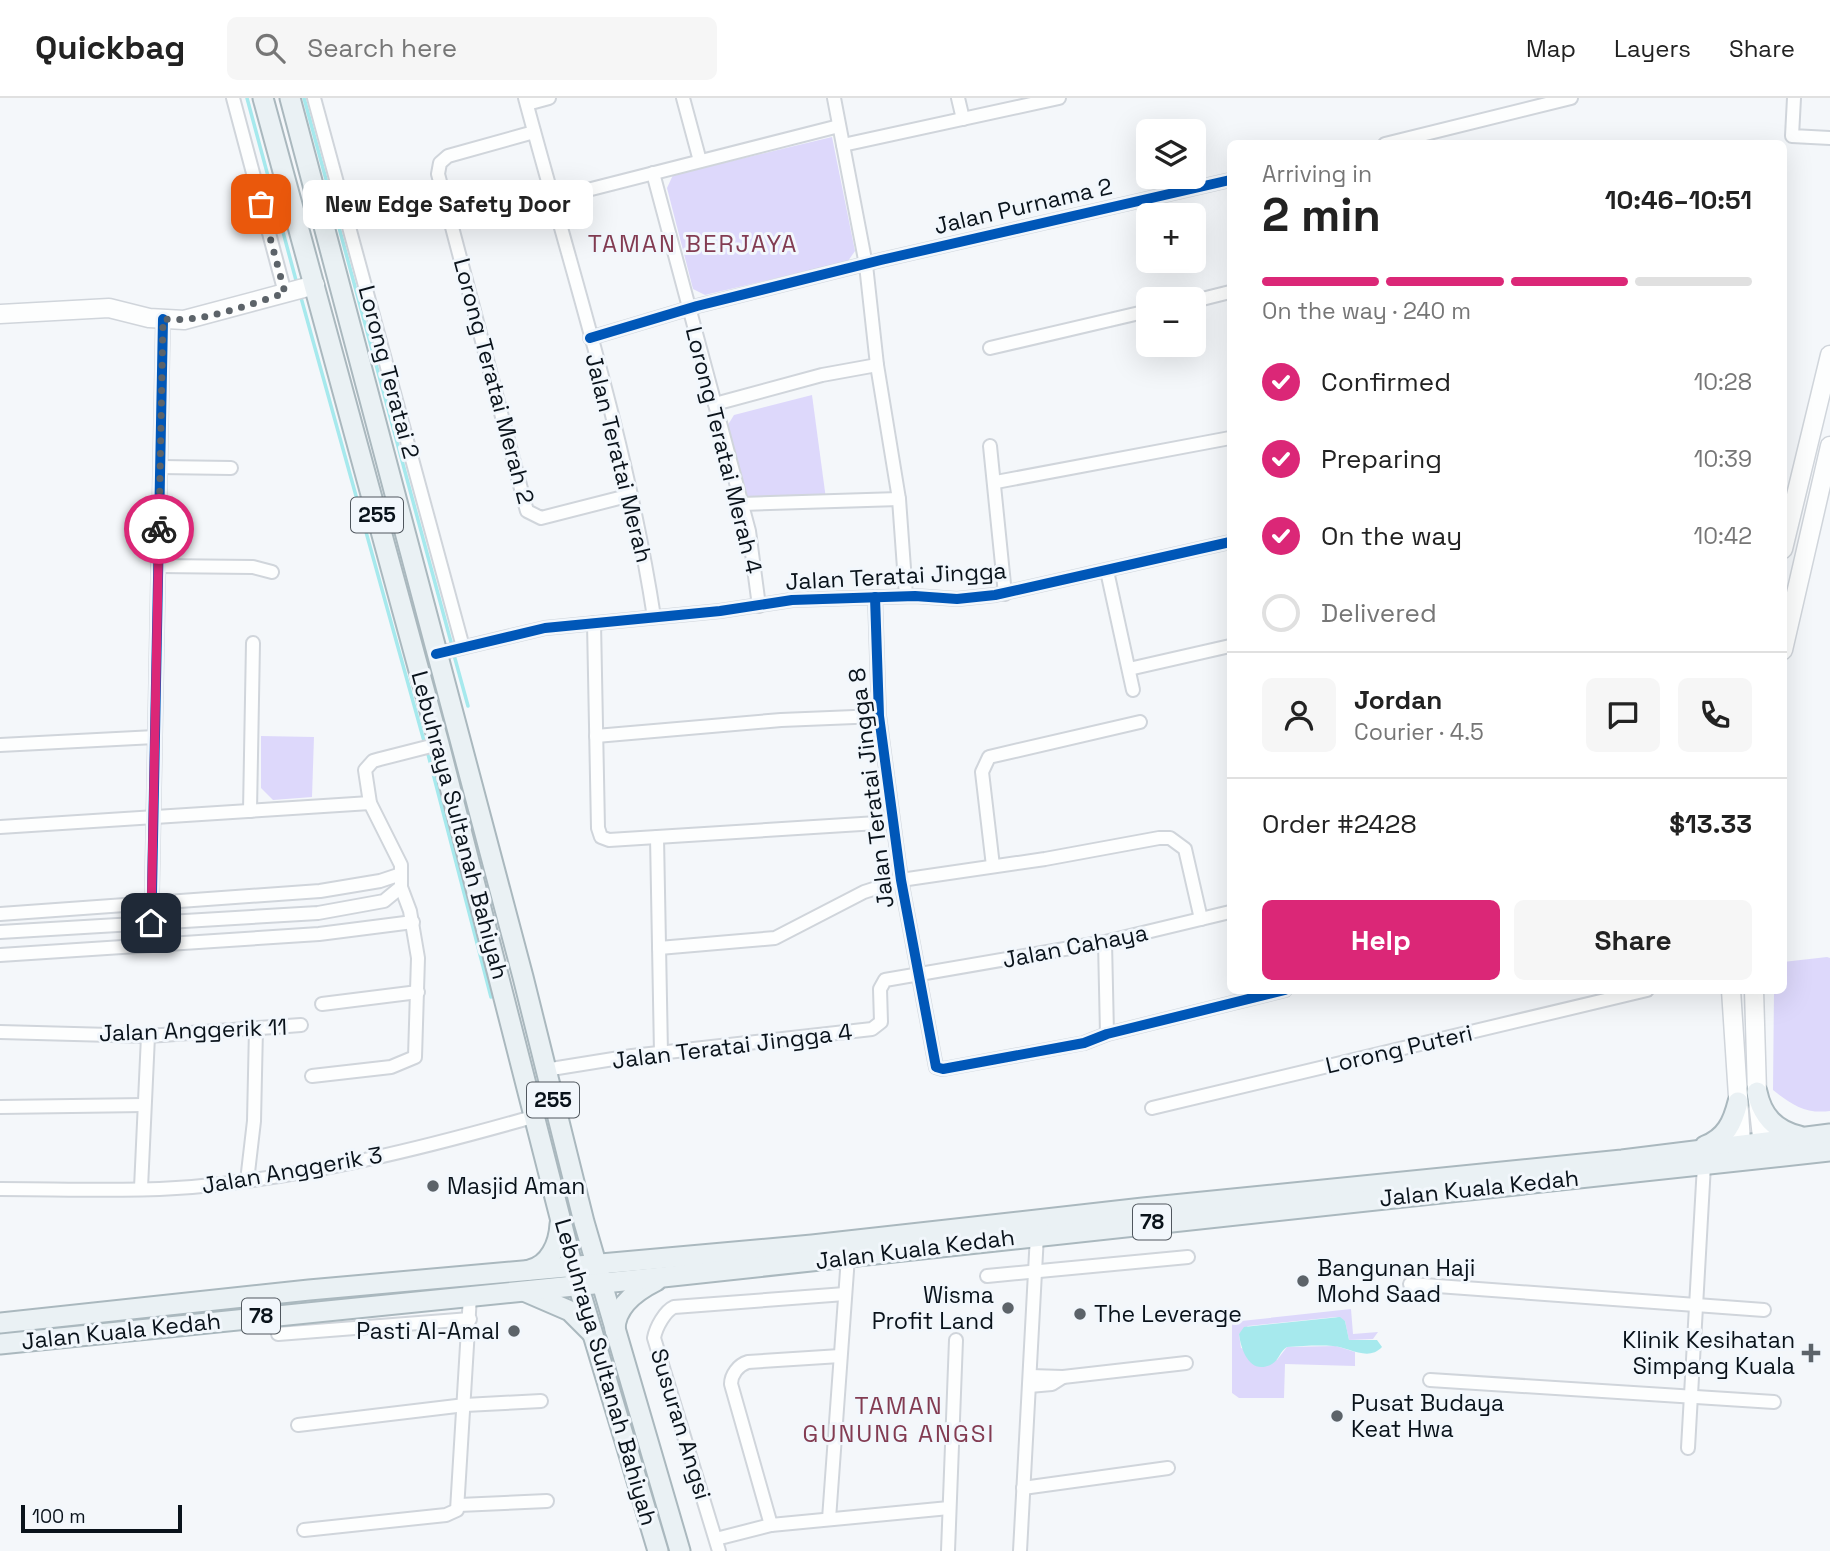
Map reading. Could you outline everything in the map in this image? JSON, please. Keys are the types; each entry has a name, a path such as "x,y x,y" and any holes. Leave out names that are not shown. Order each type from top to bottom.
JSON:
{"main road":[{"name":"Lebuhraya Sultanah Bahiyah","path":"263,98 299,289 497,879 598,1274 680,1551"},
{"name":"Lebuhraya Sultanah Bahiyah","path":"290,98 436,654 470,866 576,1277 658,1551"},
{"path":"0,314 109,308 163,319 184,320 299,289"},
{"path":"1787,520 1830,355"},
{"path":"1787,633 1830,446"},
{"path":"494,952 486,886 497,879"},
{"path":"1731,994 1742,1152"},
{"path":"1754,994 1757,1092 1764,1149"},
{"path":"1757,1092 1764,1114 1771,1122 1780,1129 1802,1136"},
{"path":"1738,1102 1730,1127 1701,1157 1745,1171 1830,1162"},
{"name":"Jalan Kuala Kedah","path":"1764,1149 1802,1136 1830,1134"},
{"name":"Jalan Kuala Kedah","path":"598,1274 621,1264 1037,1235 1764,1149 1830,1151"},
{"name":"Jalan Kuala Kedah","path":"0,1323 309,1290 520,1282 598,1274 663,1277 848,1257 874,1246 1196,1202 1622,1160 1701,1157"},
{"path":"558,1209 557,1243 548,1258 520,1282 570,1311 593,1335"},
{"path":"584,1222 598,1246 621,1264"},
{"path":"615,1333 615,1319 622,1306 633,1295 663,1277"},
{"name":"Jalan Kuala Kedah","path":"0,1344 470,1296 520,1282"},
{"path":"309,1290 311,1311"}],"street":[{"path":"233,98 299,289"},
{"name":"Lorong Teratai 2","path":"314,98 463,647"},
{"path":"526,101 549,98"},
{"path":"683,98 700,162"},
{"path":"834,98 866,265 877,365 899,499 906,596"},
{"path":"958,98 963,119"},
{"path":"843,145 1059,98"},
{"path":"1397,140 1571,98"},
{"path":"1794,98 1791,136 1830,138"},
{"name":"Jalan Teratai Merah","path":"526,101 631,495 654,617"},
{"path":"552,200 839,125"},
{"name":"Lorong Teratai Merah 2","path":"534,132 448,156 440,163 438,174 524,503 527,511 541,518 631,495"},
{"name":"Lorong Teratai Merah 4","path":"653,173 742,504 753,552 759,606"},
{"name":"Jalan Purnama 2","path":"590,338 866,265 1227,181"},
{"path":"1206,298 1227,293"},
{"path":"990,348 1136,314"},
{"path":"151,944 163,319"},
{"path":"715,404 810,378 877,365"},
{"path":"996,481 1227,439"},
{"path":"990,446 996,481 1005,594"},
{"path":"161,467 231,468"},
{"path":"742,504 899,499"},
{"name":"Jalan Teratai Jingga","path":"436,654 545,628 759,606 792,600 906,596 957,599 1005,594 1227,543"},
{"path":"158,566 253,567 272,572"},
{"path":"1107,571 1133,690"},
{"name":"Jalan Teratai Jingga 8","path":"875,597 879,716 901,880 936,1067 943,1069 1072,1046 1107,1034"},
{"path":"594,623 598,828 601,837 609,840 893,822"},
{"path":"250,811 253,643"},
{"path":"1129,669 1227,647"},
{"path":"596,736 781,720 879,716"},
{"path":"993,866 982,772 989,757 1140,722"},
{"path":"0,745 155,737"},
{"path":"312,1076 391,1067 412,1061 417,1051 418,992 413,922 393,844 370,803 365,771 369,765 392,755 449,741"},
{"path":"0,827 370,803"},
{"path":"657,837 661,1053"},
{"path":"659,948 775,938 864,892 901,880 1170,838 1185,849 1201,919"},
{"path":"0,914 320,891 380,881 401,881"},
{"path":"0,932 26,933 318,913 384,901 401,881"},
{"path":"319,934 320,891"},
{"name":"Jalan Cahaya","path":"918,974 1105,943 1227,913"},
{"path":"0,954 26,955 319,934 413,922"},
{"path":"26,933 26,955"},
{"path":"1105,943 1107,1034 1269,994"},
{"name":"Jalan Teratai Jingga 4","path":"545,1070 661,1053 876,1028 882,1017 883,982 918,974"},
{"path":"322,1004 418,992"},
{"name":"Lorong Puteri","path":"1152,1108 1630,994"},
{"name":"Jalan Anggerik 11","path":"0,1032 148,1036 301,1025"},
{"path":"247,1181 254,1121 256,1028"},
{"path":"141,1188 148,1036"},
{"path":"0,1107 144,1105"},
{"name":"Jalan Anggerik 3","path":"0,1189 141,1188 247,1181 401,1152 536,1116"},
{"path":"1688,1448 1697,1305 1701,1157"},
{"path":"1020,1551 1037,1235"},
{"path":"987,1276 1188,1256"},
{"path":"828,1519 848,1257"},
{"path":"1410,1284 1764,1310"},
{"name":"Susuran Angsi","path":"718,1545 654,1338 656,1330 668,1311 674,1307 845,1294"},
{"path":"459,1505 470,1296"},
{"path":"278,1334 470,1319"},
{"path":"948,1551 956,1340"},
{"path":"771,1525 731,1384 732,1377 740,1366 748,1362 840,1356"},
{"path":"1029,1381 1052,1384 1063,1377 1185,1363"},
{"path":"1430,1380 1774,1402"},
{"path":"298,1425 465,1405 541,1401"},
{"path":"1024,1484 1064,1482 1168,1468"},
{"path":"304,1530 446,1515 459,1505 547,1500"},
{"path":"718,1545 771,1525 950,1508"}],"shaded area":[{"path":"832,137 855,251 848,261 705,295 693,289 667,188 673,175"},
{"path":"812,395 826,499 746,500 726,428 734,415"},
{"path":"261,736 314,737 312,797 273,800 261,788"},
{"path":"1830,958 1830,1111 1821,1112 1800,1107 1773,1090 1774,994 1787,994 1787,962"},
{"path":"1351,1309 1353,1334 1378,1332 1373,1339 1349,1340 1345,1321 1336,1317 1248,1326 1239,1334 1241,1348 1277,1360 1287,1347 1336,1346 1355,1352 1355,1366 1285,1364 1284,1398 1239,1398 1232,1393 1232,1322"}],"water":[{"path":"1340,1317 1345,1321 1349,1340 1377,1340 1382,1347 1365,1354 1333,1346 1287,1347 1272,1364 1258,1367 1248,1360 1242,1347 1239,1334 1244,1327"}],"waterway":[{"path":"247,98 297,284"},
{"path":"304,98 451,642"},
{"path":"300,294 424,741"},
{"path":"454,655 468,706"},
{"path":"428,754 491,997"}],"cycle path":[{"path":"590,338 697,306 881,260 1227,181"},
{"path":"151,944 163,319"},
{"path":"436,654 545,628 720,611 792,600 915,596 957,599 995,595 1227,543"},
{"path":"875,597 879,716 901,880 936,1067 943,1069 1084,1043 1107,1034 1269,994"}],"way so far":[{"path":"159,529 163,319 184,320 242,307 285,293 261,204"}],"place":[{"name":"New Edge Safety Door","path":"261,204"},
{"name":"Masjid Aman","path":"433,1186"},
{"name":"Bangunan Haji Mohd Saad","path":"1303,1281"},
{"name":"Wisma Profit Land","path":"1008,1308"},
{"name":"The Leverage","path":"1080,1314"},
{"name":"Pasti Al-Amal","path":"514,1331"},
{"name":"Klinik Kesihatan Simpang Kuala","path":"1811,1353"},
{"name":"Pusat Budaya Keat Hwa","path":"1337,1416"}],"district":[{"name":"TAMAN BERJAYA","path":"693,244"},
{"name":"TAMAN GUNUNG ANGSI","path":"899,1420"}],"route":[{"path":"151,923 159,529"}]}
